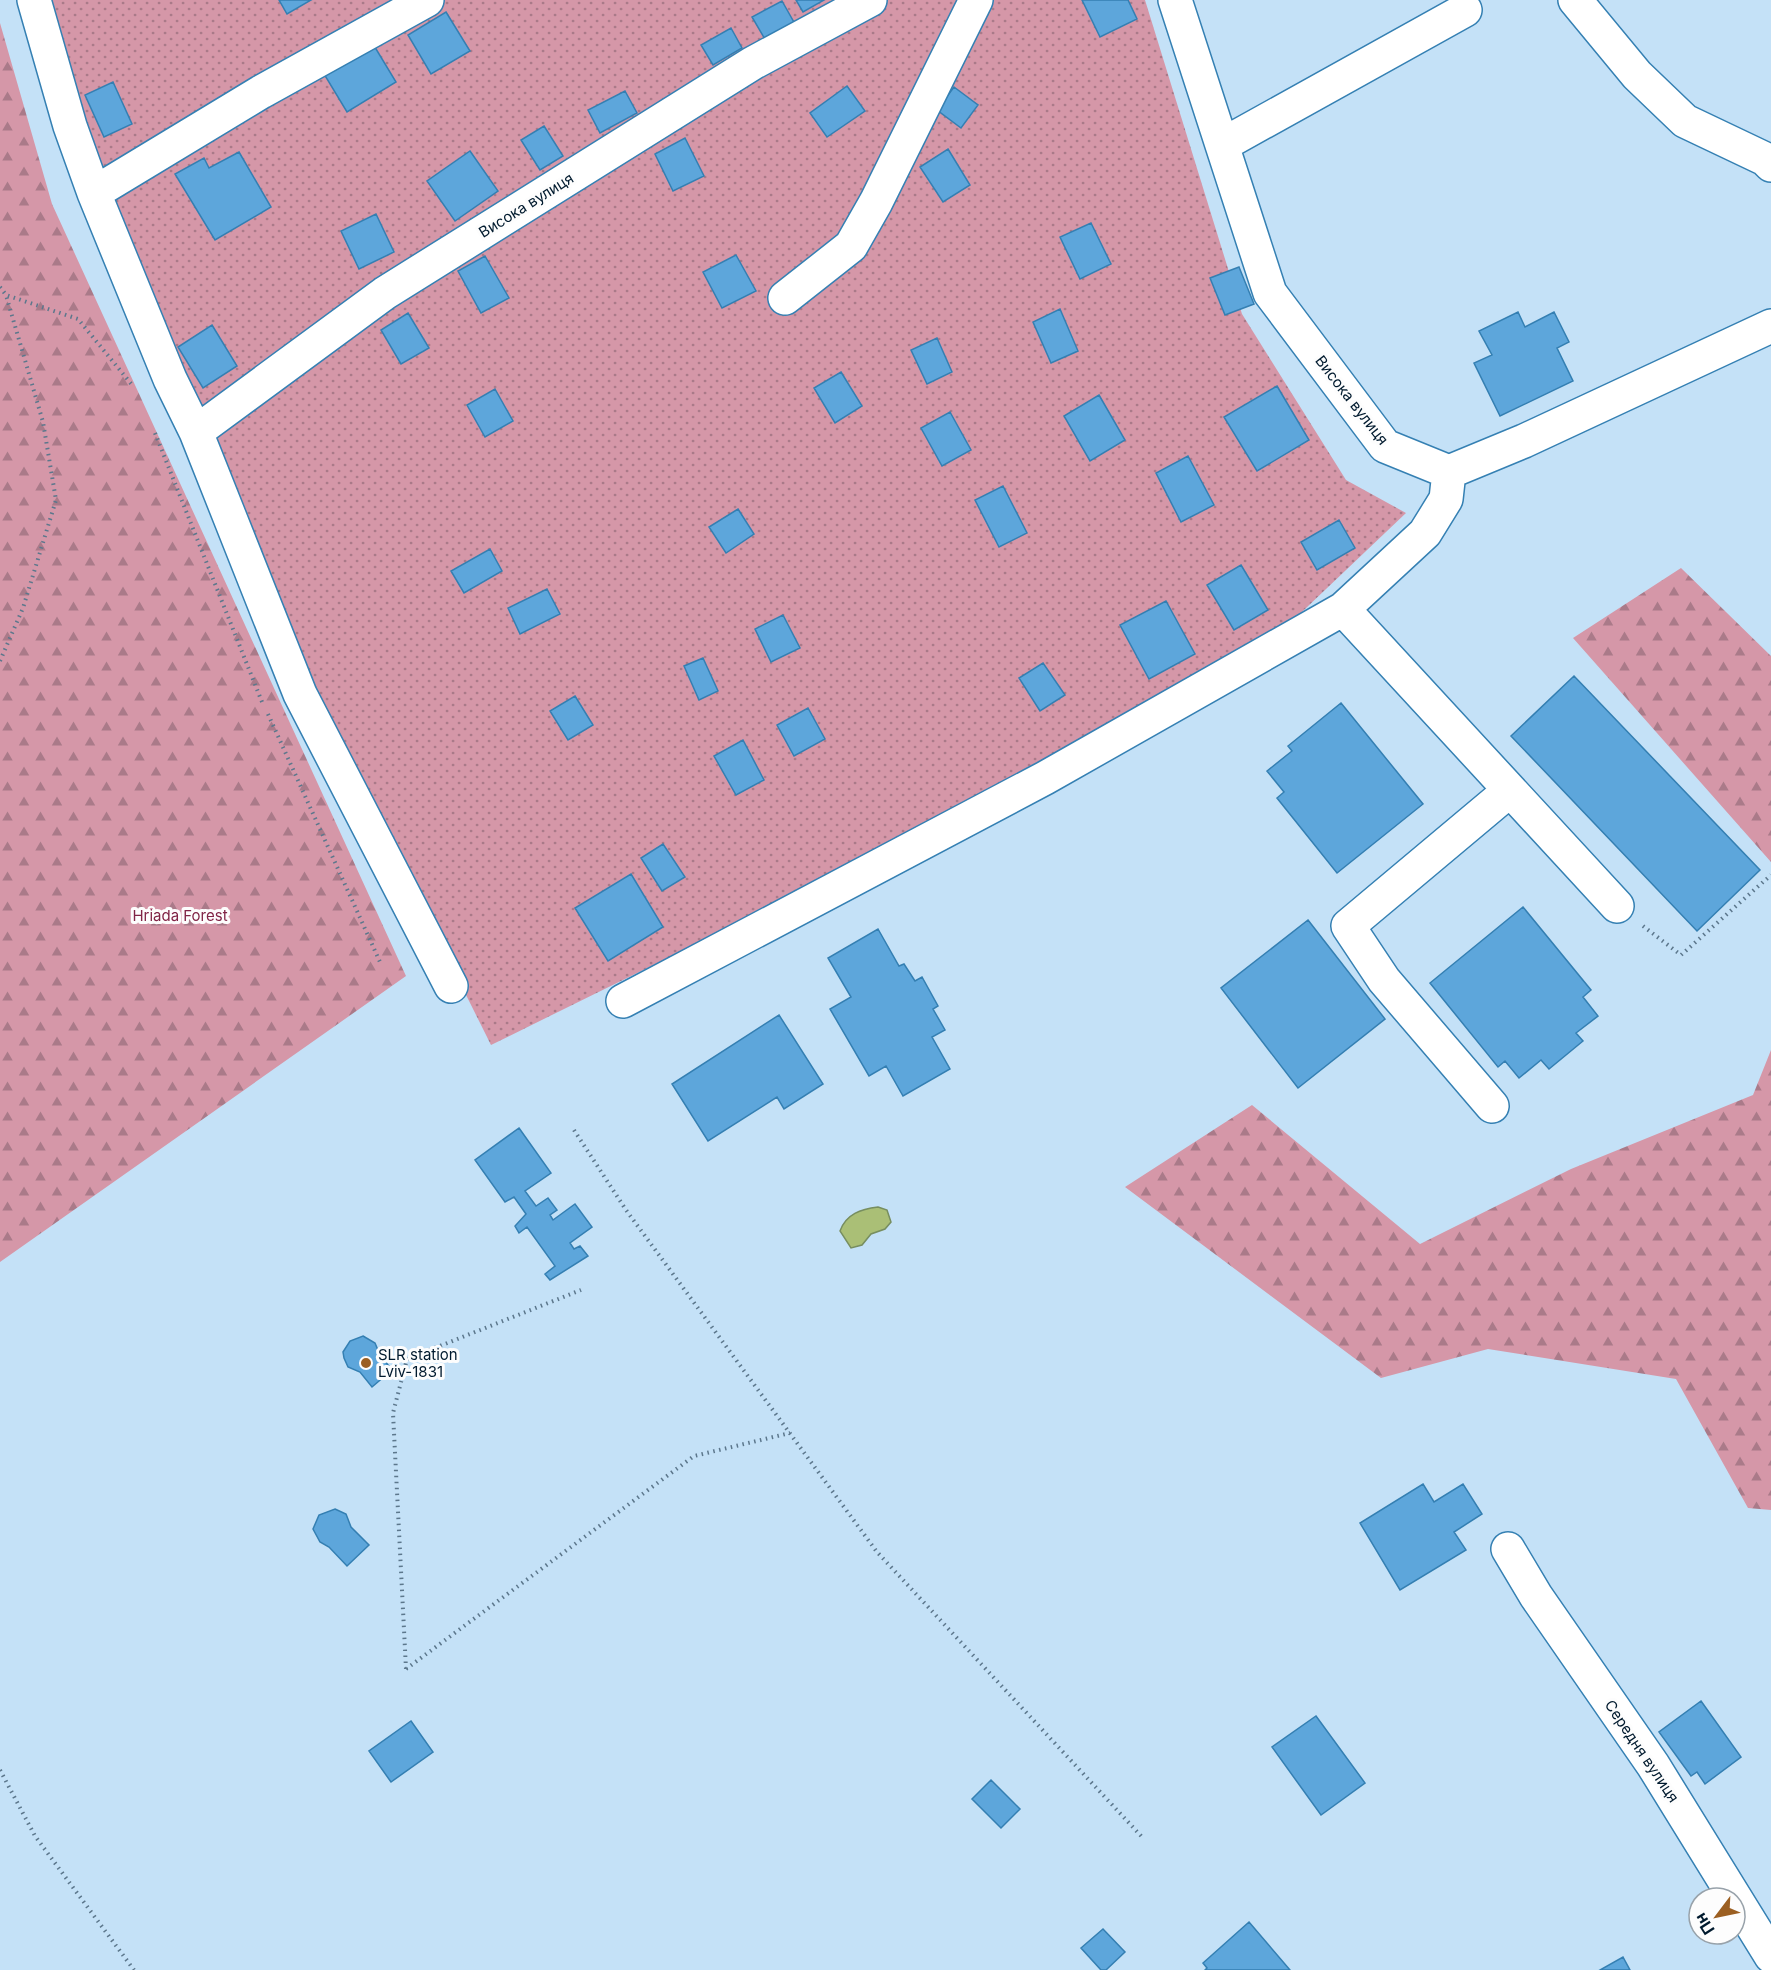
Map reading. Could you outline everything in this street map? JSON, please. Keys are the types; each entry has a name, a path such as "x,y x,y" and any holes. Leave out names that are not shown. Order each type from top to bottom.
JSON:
{"street":[{"path":"34,0 70,126 94,193 170,379 196,432 300,694 451,986"},
{"path":"94,193 261,92 427,0"},
{"name":"Висока вулиця","path":"196,432 385,293 753,63 870,0"},
{"path":"785,298 851,246 876,202 976,0"},
{"name":"Висока вулиця","path":"1174,0 1270,293 1385,446 1449,472"},
{"path":"1575,0 1637,75 1685,121 1765,159 1771,165"},
{"path":"1222,145 1465,10"},
{"path":"623,1001 1045,778 1343,609 1425,533 1446,499 1449,472 1524,441 1771,326"},
{"path":"1343,609 1617,906"},
{"path":"1492,1106 1384,980 1348,926 1509,791"},
{"name":"Середня вулиця","path":"1508,1549 1536,1596 1653,1765 1771,1956"}],"path":[{"path":"0,287 6,295 43,422 56,500 23,608 0,661"},
{"path":"6,295 78,320 139,393"},
{"path":"1617,906 1681,955 1771,875"},
{"path":"574,1130 626,1210 877,1552 1143,1838"},
{"path":"581,1290 407,1359 393,1413 406,1669 694,1456 790,1433"},
{"path":"0,1770 35,1836 134,1970"}],"green space":[{"path":"45,0 1145,0 1242,314 1346,480 1406,513 1285,628 761,912 491,1045 300,662 77,111"},
{"name":"Hriada Forest","path":"0,23 52,204 406,976 0,1262"},
{"path":"1681,568 1771,656 1771,862 1573,638"},
{"path":"1771,1050 1771,1510 1748,1508 1676,1379 1488,1349 1381,1378 1125,1187 1252,1105 1420,1244 1571,1169 1753,1095"}],"shaded area":[{"path":"878,1207 887,1210 891,1222 885,1229 871,1234 862,1245 851,1248 840,1231 846,1220 855,1213"}],"building":[{"path":"279,0 311,0 287,14"},
{"path":"796,0 824,0 803,12"},
{"path":"1082,0 1128,0 1137,19 1100,37"},
{"path":"782,1 795,24 766,41 752,17"},
{"path":"446,12 470,51 431,74 408,35"},
{"path":"731,28 742,48 713,65 701,45"},
{"path":"370,39 396,82 347,112 321,69"},
{"path":"113,82 132,124 104,137 85,95"},
{"path":"847,86 865,111 827,137 810,113"},
{"path":"954,87 978,105 961,128 937,110"},
{"path":"625,91 637,113 600,133 588,110"},
{"path":"544,126 563,156 540,170 521,140"},
{"path":"685,138 704,176 673,191 655,154"},
{"path":"948,149 970,185 943,202 920,167"},
{"path":"470,151 498,191 455,221 427,181"},
{"path":"239,152 271,207 215,240 175,174 204,158 209,168"},
{"path":"376,214 394,252 359,269 341,231"},
{"path":"1091,223 1111,264 1080,279 1060,237"},
{"path":"736,255 756,291 722,308 703,272"},
{"path":"485,256 509,298 481,313 458,271"},
{"path":"1239,267 1254,304 1225,315 1210,278"},
{"path":"1060,309 1078,351 1051,363 1033,322"},
{"path":"1518,312 1525,327 1554,312 1569,342 1557,348 1573,381 1500,416 1474,363 1492,355 1479,331"},
{"path":"408,313 429,348 401,364 381,330"},
{"path":"212,325 237,366 203,388 178,347"},
{"path":"937,338 952,372 927,384 911,350"},
{"path":"841,372 862,406 835,423 814,388"},
{"path":"1277,386 1309,440 1257,471 1224,417"},
{"path":"495,389 513,421 485,437 467,405"},
{"path":"1099,395 1125,440 1090,461 1064,416"},
{"path":"950,412 971,450 942,466 921,428"},
{"path":"1188,456 1214,505 1181,522 1156,473"},
{"path":"1003,486 1027,533 999,547 975,500"},
{"path":"738,509 754,534 726,553 709,527"},
{"path":"1339,520 1355,548 1317,570 1301,542"},
{"path":"490,549 502,571 464,593 451,571"},
{"path":"1241,565 1268,610 1234,630 1207,585"},
{"path":"547,589 560,614 520,634 508,608"},
{"path":"1166,601 1195,654 1149,679 1120,625"},
{"path":"783,615 800,648 771,662 755,629"},
{"path":"703,658 718,691 699,700 684,666"},
{"path":"1043,663 1065,695 1040,711 1019,678"},
{"path":"1574,676 1760,870 1697,931 1511,736"},
{"path":"575,696 593,725 568,740 550,711"},
{"path":"1341,703 1423,804 1337,873 1277,798 1284,792 1267,771 1292,751 1288,746"},
{"path":"808,708 825,739 794,756 777,725"},
{"path":"743,740 764,780 736,795 714,756"},
{"path":"663,844 685,877 662,891 641,858"},
{"path":"631,874 663,927 608,961 575,908"},
{"path":"1523,907 1591,990 1583,997 1598,1016 1576,1033 1583,1041 1549,1069 1541,1060 1519,1078 1505,1061 1498,1067 1430,983"},
{"path":"1308,920 1385,1019 1298,1088 1221,988"},
{"path":"878,929 899,966 904,964 915,981 922,977 938,1006 933,1009 945,1030 932,1037 950,1069 903,1096 886,1066 869,1076 830,1009 851,997 828,958"},
{"path":"779,1015 823,1084 784,1109 777,1097 708,1141 672,1084"},
{"path":"519,1128 551,1173 525,1191 536,1206 548,1198 557,1210 550,1215 553,1220 575,1204 592,1227 570,1243 574,1249 580,1246 588,1256 550,1280 545,1274 555,1266 527,1227 519,1233 515,1226 526,1214 514,1197 505,1202 475,1160"},
{"name":"SLR station Lviv-1831","path":"363,1336 375,1343 380,1355 392,1370 372,1387 360,1372 348,1367 344,1358 343,1352 350,1341"},
{"path":"1423,1484 1434,1502 1463,1484 1482,1514 1454,1532 1466,1550 1400,1590 1360,1523"},
{"path":"335,1509 346,1514 351,1527 369,1545 347,1566 329,1547 320,1542 313,1529 319,1515"},
{"path":"1701,1701 1741,1757 1705,1784 1697,1772 1691,1776 1659,1732"},
{"path":"1316,1716 1365,1783 1321,1815 1272,1747"},
{"path":"411,1721 433,1752 391,1782 369,1751"},
{"path":"991,1780 1020,1809 1001,1828 972,1799"},
{"path":"1249,1922 1290,1970 1205,1970 1207,1968 1203,1963"},
{"path":"1103,1929 1125,1952 1106,1970 1101,1970 1081,1948"},
{"path":"1623,1957 1630,1970 1600,1970"}],"place":[{"name":"SLR station Lviv-1831","path":"366,1363"}]}
